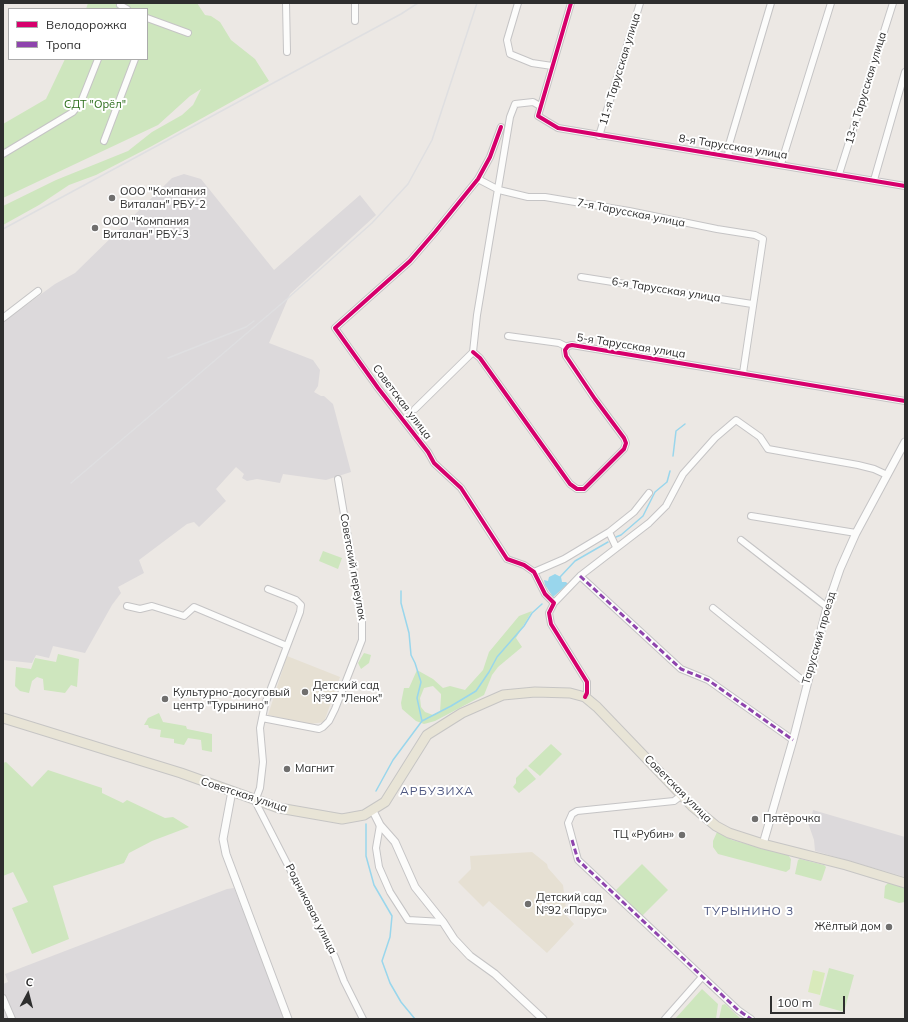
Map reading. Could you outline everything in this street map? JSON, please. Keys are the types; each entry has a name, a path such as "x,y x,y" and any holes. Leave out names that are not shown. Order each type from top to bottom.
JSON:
{"main road":[{"name":"Советская улица","path":"3,718 181,773 255,801 279,808 342,819 364,815 385,802 427,735 462,713 488,700 510,694 556,692 570,693 585,697 597,707 682,795 702,815 716,826 729,833 763,844 846,865 905,883"}],"street":[{"path":"286,3 287,52"},
{"path":"354,3 355,21"},
{"path":"518,3 507,40 510,54 532,63 552,66"},
{"path":"415,409 473,352 477,314 499,190 510,117 515,104 532,102 540,106 552,73 552,66 570,3"},
{"name":"11-я Тарусская улица","path":"599,136 640,3"},
{"path":"729,155 728,148 771,3"},
{"path":"781,164 831,3"},
{"name":"13-я Тарусская улица","path":"839,174 893,3"},
{"path":"148,19 188,33"},
{"path":"3,154 73,112 81,102 98,60"},
{"path":"104,141 135,60"},
{"path":"874,180 905,72"},
{"name":"8-я Тарусская улица","path":"540,106 538,116 558,128 599,136 729,155 905,186"},
{"name":"Советская улица","path":"501,127 490,157 478,179 410,261 335,328 378,388 428,452 434,463 461,488 507,559 524,565 534,572"},
{"name":"7-я Тарусская улица","path":"478,179 499,190 528,197 545,197 628,211 754,235 763,239 752,304"},
{"name":"6-я Тарусская улица","path":"581,277 752,304"},
{"path":"3,318 38,292"},
{"path":"743,373 752,304"},
{"path":"508,336 559,343 567,347"},
{"name":"5-я Тарусская улица","path":"473,352 480,358 570,484 577,489 584,489 624,448 626,443 566,356 565,350 567,347 572,345 905,400"},
{"path":"585,697 587,693 587,682 551,624 550,613 554,603 580,576 649,523 666,506 683,474 715,438 736,420 760,436 768,449 858,465 874,469 887,475"},
{"name":"Тарусский проезд","path":"763,844 793,740 806,683 827,607 840,569 856,534 905,442"},
{"name":"Советский переулок","path":"262,718 318,730 323,727 329,721 335,709 362,640 362,620 338,479"},
{"path":"554,603 545,594 534,572 564,559 609,532 634,512 649,493"},
{"path":"751,516 856,534"},
{"path":"609,532 616,547"},
{"path":"741,540 827,607"},
{"path":"580,576 681,669 708,680 793,740"},
{"path":"255,801 260,788 263,762 260,728 265,704 300,612 301,605 296,600 268,589"},
{"path":"127,606 140,609 152,606 184,616 194,607 287,646"},
{"path":"713,608 806,683"},
{"path":"232,792 223,839 226,854 288,1019"},
{"path":"682,795 674,801 577,811 572,814 568,824 578,860 702,977 738,1010 751,1019"},
{"name":"Родниковая улица","path":"255,801 335,957 344,981 363,1019"},
{"path":"373,810 380,825 395,842 418,892 443,922 454,939 470,956 495,974 543,1019"},
{"path":"380,825 376,848 379,867 390,892 408,920 443,922"},
{"path":"665,1019 702,977"},
{"path":"3,998 12,1019"}],"shaded area":[{"path":"184,174 201,179 274,270 360,195 376,215 290,294 269,343 313,360 320,370 318,386 314,392 324,396 333,404 351,472 326,480 283,474 280,483 257,479 247,481 242,478 244,474 236,467 216,489 226,501 199,527 194,522 187,524 139,560 144,573 118,587 121,593 112,605 85,653 53,646 49,658 36,655 32,663 3,660 3,322 55,284 75,273 172,178"},
{"name":"Детский сад №97 \"Ленок\"","path":"287,656 340,677 324,722 310,724 268,715"},
{"path":"813,810 905,837 905,877 815,851 814,840 807,820 812,815"},
{"name":"Детский сад №92 «Парус»","path":"532,852 547,864 548,868 563,885 566,909 563,912 574,924 547,953 489,901 483,907 458,882 471,869 470,856"},
{"path":"234,888 285,1019 3,1019 3,984 8,982 5,974 227,889"}],"green space":[{"name":"СДТ \"Орёл\"","path":"88,3 197,3 205,15 211,16 220,22 231,40 255,59 269,81 152,146 96,175 69,185 39,205 3,225 3,206 56,180 128,151 152,132 182,115 193,105 201,89 190,96 158,125 3,198 3,124 46,99 65,60 148,60 148,8 86,8"},
{"path":"323,551 342,558 338,569 319,561"},
{"path":"532,611 516,638 522,647 498,667 492,675 484,695 435,721 424,724 416,721 402,709 401,703 404,688 409,688 417,670 433,679 443,688 450,686 465,690 483,670 489,652 519,616","holes":["433,686 441,694 440,712 433,715 425,712 421,707 420,698 424,688"]},
{"path":"364,653 371,655 369,663 361,669 358,663"},
{"path":"58,654 79,659 77,687 71,685 65,693 44,690 43,679 37,677 32,681 29,693 20,691 15,686 16,667 31,669 35,658 56,662"},
{"path":"159,713 163,722 186,726 187,729 212,734 212,752 202,750 201,740 188,738 184,745 174,743 174,739 160,737 161,730 149,728 148,725 144,725 148,718"},
{"path":"551,744 562,754 540,776 528,766"},
{"path":"6,762 32,787 48,770 102,788 102,793 123,803 127,800 165,818 173,817 189,827 152,841 129,853 124,863 53,886 69,939 32,954 12,908 28,902 13,872 3,876 3,763"},
{"path":"526,768 536,779 519,793 513,787 516,783 516,778"},
{"path":"717,832 732,840 788,855 791,859 790,869 786,872 718,854 713,847 713,841"},
{"path":"800,859 824,865 826,867 821,881 795,874 798,860"},
{"path":"642,864 668,890 642,916 616,890"},
{"path":"889,882 905,887 905,902 899,903 884,898 885,886"},
{"path":"829,968 854,975 844,1012 819,1005"},
{"path":"813,970 825,973 820,995 808,992"},
{"path":"702,989 718,1004 716,1019 675,1019"},
{"path":"725,1004 741,1019 719,1019 722,1005"}],"water":[{"path":"555,574 561,577 562,582 566,582 568,584 553,597 545,585 544,580 548,581 549,577"}],"waterway":[{"path":"673,456 676,431 685,424"},
{"path":"616,537 621,535 643,516 655,492 667,482 670,471"},
{"path":"560,577 575,561 608,542"},
{"path":"401,591 401,603 409,633 411,655 421,682 417,698 422,721"},
{"path":"376,791 393,760 422,721 476,691 497,657 524,626 532,613 542,604"},
{"path":"366,824 366,856 374,885 392,916 390,937 382,961 390,983 401,1002 415,1019"}],"railway":[{"path":"3,229 401,14 418,3"},
{"path":"71,483 287,299 372,223 408,184 432,140 477,3"},
{"path":"168,358 246,327 254,321"}],"marked path":[{"path":"580,576 681,669 708,680 793,740"},
{"path":"572,840 578,860 738,1010 751,1019"}],"cycle path":[{"path":"571,3 538,116 558,128 905,186"},
{"path":"501,127 490,157 478,179 435,232 410,261 335,328 378,388 428,452 434,463 461,488 507,559 524,565 534,572 545,594 554,603 549,613 551,624 587,682 587,693 585,697"},
{"path":"473,352 480,358 570,484 577,489 584,489 624,449 626,443 566,356 565,350 568,346 572,345 905,401"}],"place":[{"name":"ООО \"Компания Виталан\" РБУ-2","path":"112,198"},
{"name":"ООО \"Компания Виталан\" РБУ-3","path":"95,228"},
{"name":"Детский сад №97 \"Ленок\"","path":"305,692"},
{"name":"Культурно-досуговый центр \"Турынино\"","path":"165,699"},
{"name":"Магнит","path":"287,769"},
{"name":"Пятёрочка","path":"755,819"},
{"name":"ТЦ «Рубин»","path":"682,835"},
{"name":"Детский сад №92 «Парус»","path":"528,904"},
{"name":"Жёлтый дом","path":"889,927"}],"district":[{"name":"АРБУЗИХА","path":"437,791"},
{"name":"ТУРЫНИНО 3","path":"749,911"}]}
